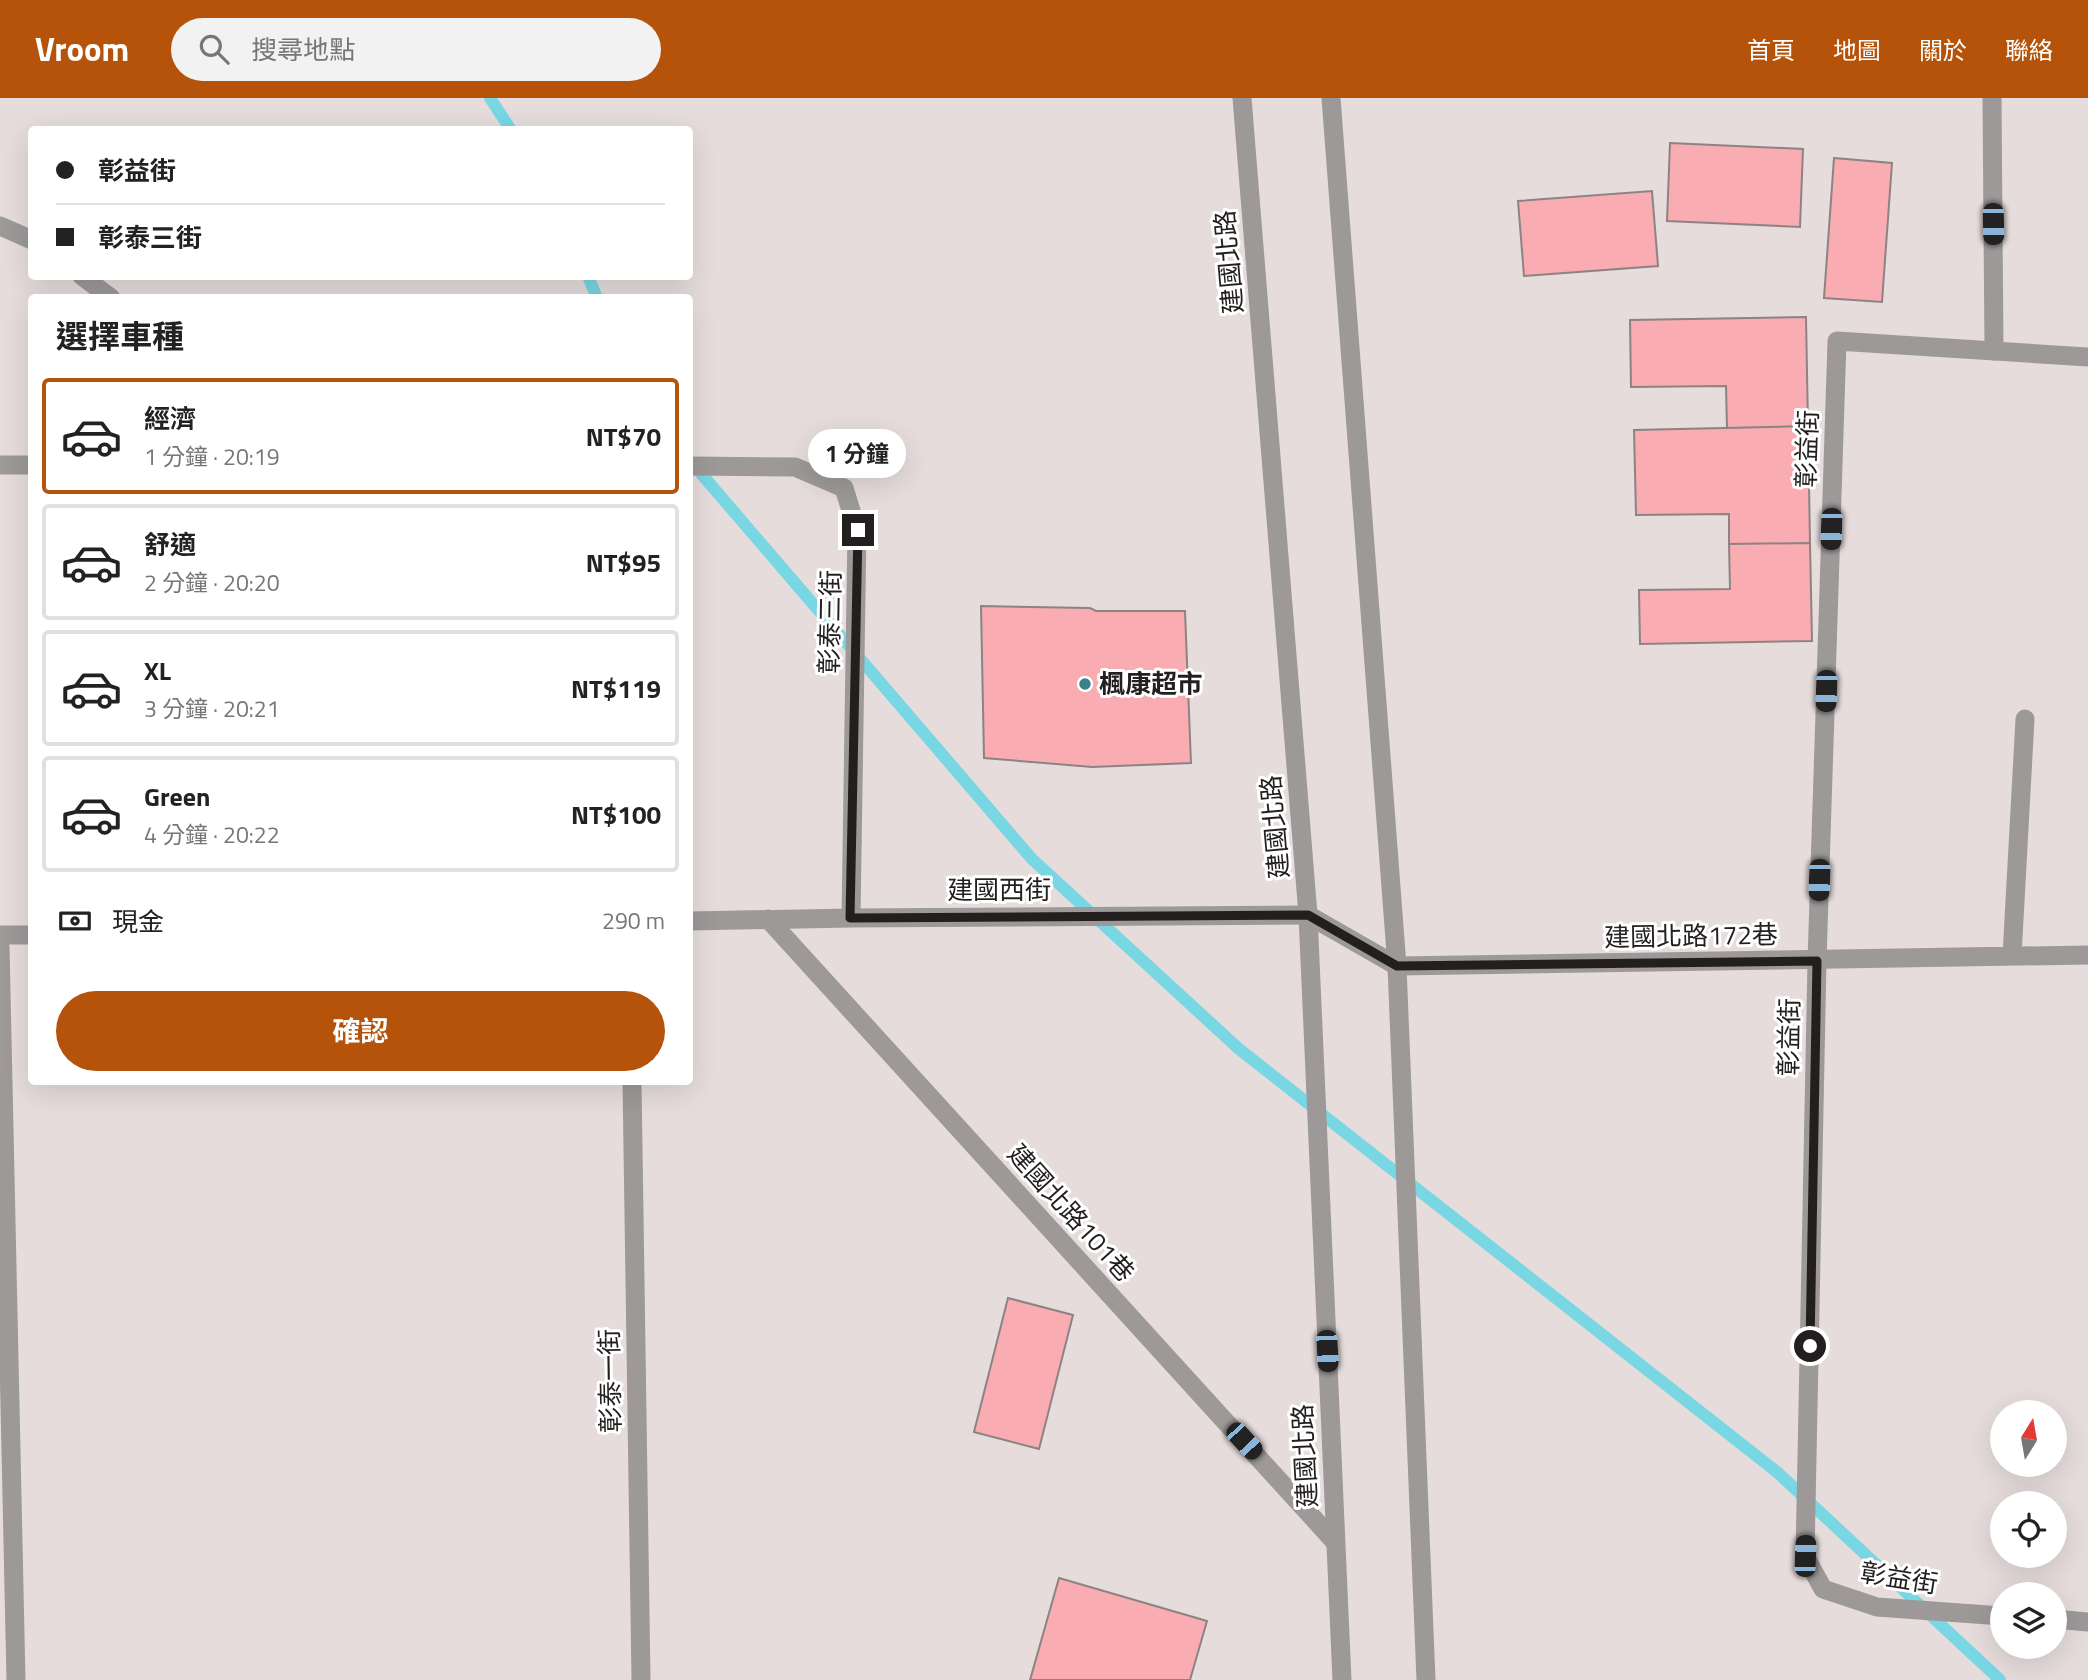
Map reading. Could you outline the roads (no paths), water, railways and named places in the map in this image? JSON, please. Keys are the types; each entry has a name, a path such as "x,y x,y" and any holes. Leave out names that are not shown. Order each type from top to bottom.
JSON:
{"street":[{"name":"建國北路","path":"1242,98 1308,915 1342,1680"},
{"path":"1331,98 1397,966 1426,1680"},
{"path":"1992,98 1994,351"},
{"path":"0,226 28,238"},
{"path":"87,280 106,294"},
{"name":"彰益街","path":"1990,1615 1877,1607 1823,1588 1805,1556 1817,961 1837,341 2088,357"},
{"path":"0,466 28,465"},
{"name":"彰泰三街","path":"693,466 795,467 844,488 858,530 850,918"},
{"path":"2012,956 2025,719"},
{"name":"建國西街","path":"693,921 1308,915"},
{"path":"1308,915 1397,966"},
{"name":"建國北路101巷","path":"768,919 1335,1542"},
{"path":"0,935 28,934"},
{"path":"0,946 16,1680"},
{"name":"建國北路172巷","path":"1397,966 1817,961 2088,954"},
{"name":"彰泰一街","path":"632,1085 641,1680"},
{"path":"2067,1620 2088,1622"}],"waterway":[{"path":"490,98 508,126"},
{"path":"590,280 595,294"},
{"path":"693,464 1032,859 1239,1049 1777,1472 2000,1680"}],"place":[{"name":"楓康超市","path":"1085,684"}]}
